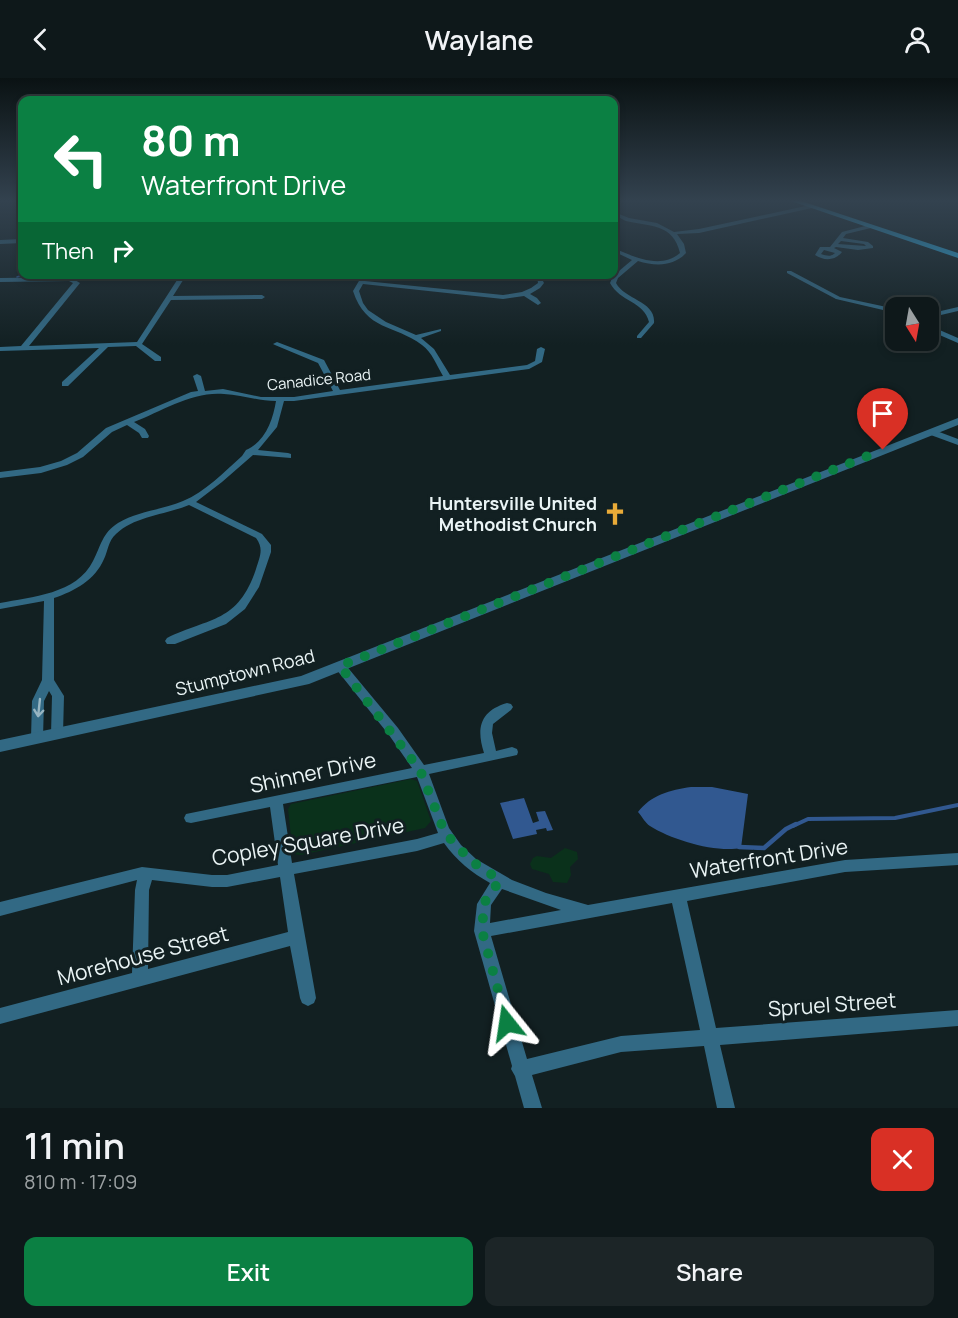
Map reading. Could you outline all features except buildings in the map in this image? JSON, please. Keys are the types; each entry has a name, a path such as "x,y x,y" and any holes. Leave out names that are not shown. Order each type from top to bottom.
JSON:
{"main road":[{"path":"937,249 958,256"}],"street":[{"path":"618,253 636,260 661,262 680,257 683,249"},
{"path":"618,275 636,260"},
{"path":"789,272 838,298 885,309"},
{"path":"0,280 70,279 77,283 24,347"},
{"path":"0,349 137,344 144,339 181,279"},
{"path":"362,279 357,288 357,295 369,317 416,338 428,346 448,378"},
{"path":"360,282 500,297 525,294 541,284 539,279"},
{"path":"615,279 620,294 646,308 651,315 652,322 639,337"},
{"path":"525,294 538,303"},
{"path":"168,298 262,297"},
{"path":"939,313 958,309"},
{"path":"944,312 958,318"},
{"path":"416,338 439,330"},
{"path":"939,332 956,339"},
{"path":"137,344 158,359"},
{"path":"277,344 321,362 338,393"},
{"path":"65,384 105,346"},
{"name":"Canadice Road","path":"0,475 41,470 64,463 84,452 100,435 186,396 202,392 224,391 261,399 280,400 338,393 532,366 540,358 541,349"},
{"path":"196,376 202,392"},
{"path":"0,606 50,596 69,588 89,574 99,559 103,544 120,526 138,517 189,502 206,492 272,430 280,400"},
{"name":"Stumptown Road","path":"0,746 282,686 340,666 958,421"},
{"path":"128,422 142,431 145,436"},
{"path":"931,432 958,442"},
{"path":"249,452 288,456"},
{"path":"171,641 184,634 220,622 240,609 251,595 266,552 266,545 259,536 189,502"},
{"path":"37,738 38,701 48,680 50,596"},
{"name":"Waterfront Drive","path":"340,666 420,770 447,836 471,861 523,893 587,911"},
{"path":"48,680 58,696 57,734"},
{"path":"491,756 484,734 487,723 493,714 507,707"},
{"name":"Shinner Drive","path":"191,818 512,752"},
{"path":"276,801 308,998"},
{"name":"Copley Square Drive","path":"0,909 131,874 146,873 217,881 417,845 447,836"},
{"name":"Waterfront Drive","path":"482,931 845,866 958,859"},
{"path":"141,979 142,890 146,873"},
{"path":"500,880 484,903 482,931 533,1108"},
{"path":"678,895 726,1108"},
{"name":"Morehouse Street","path":"0,1016 297,936"},
{"name":"Spruel Street","path":"520,1069 621,1044 958,1018"}],"green space":[{"path":"411,779 417,781 431,821 425,828 301,855 293,854 288,809 291,804"},
{"path":"565,848 577,852 578,859 570,867 571,875 567,883 553,882 549,874 532,869 530,864 533,858 537,856 551,858"}],"water":[{"path":"691,787 712,787 748,794 741,848 719,849 682,840 650,826 638,812 649,801 661,794"},
{"path":"524,798 533,823 539,821 536,812 545,811 553,830 547,831 546,828 536,830 537,834 513,839 500,803"}],"waterway":[{"path":"793,826 808,819 895,818 958,805"},
{"path":"739,847 764,848 786,829 796,824"}],"place":[{"name":"Huntersville United Methodist Church","path":"615,514"}],"route":[{"path":"507,1023 482,931 484,903 500,880 471,861 445,833 420,770 340,666 883,450"}]}
